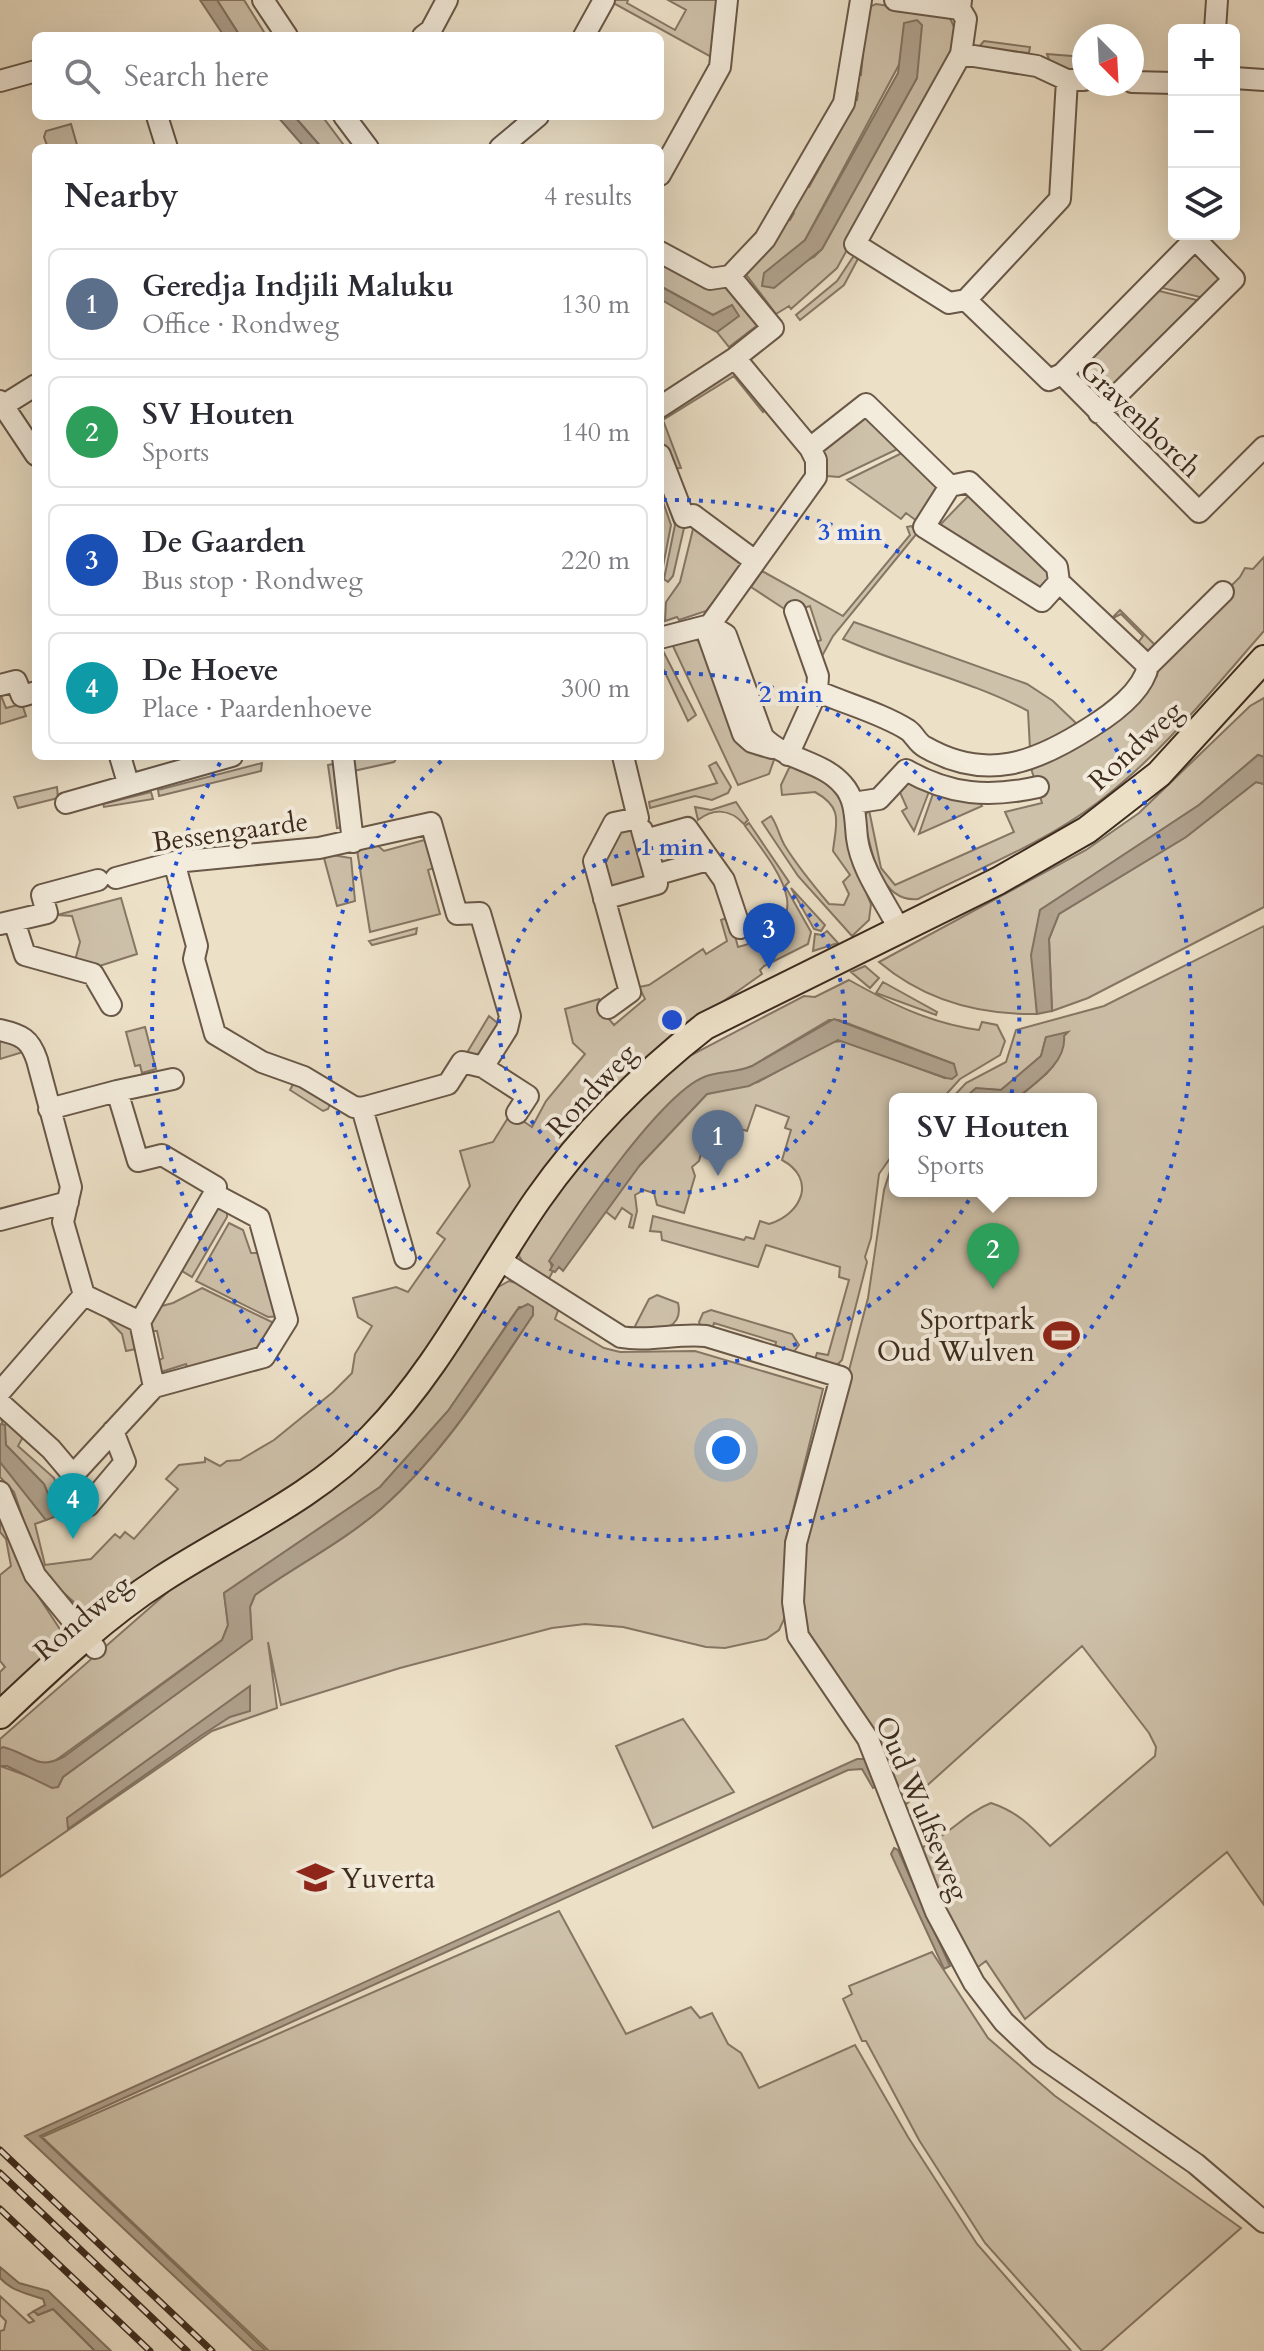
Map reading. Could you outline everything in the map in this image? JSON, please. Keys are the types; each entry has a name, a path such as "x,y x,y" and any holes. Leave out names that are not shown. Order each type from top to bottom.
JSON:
{"main road":[{"name":"Rondweg","path":"0,1731 154,1584 315,1486 372,1437 406,1397 540,1196 601,1120 666,1057 705,1026 998,881 1087,830 1159,774 1264,659"},
{"name":"Rondweg","path":"0,1715 90,1642"}],"street":[{"path":"263,0 284,32"},
{"path":"428,32 447,0"},
{"path":"586,32 604,0"},
{"path":"664,168 720,67 727,0"},
{"path":"664,254 710,279 730,276 765,239 844,103 861,0"},
{"path":"895,0 961,4 966,19 961,54 1037,66 1072,79"},
{"path":"1215,24 1217,0"},
{"name":"Gravenborch","path":"961,54 855,244 949,303 966,300 1049,380 1062,374 1199,512 1264,447"},
{"path":"0,81 32,72"},
{"path":"1240,78 1264,80"},
{"path":"1144,82 1168,83"},
{"path":"966,300 1060,199 1073,96"},
{"path":"158,120 166,144"},
{"path":"347,120 365,144"},
{"path":"505,144 533,120"},
{"path":"1062,374 1192,240"},
{"path":"1099,413 1234,279 1198,240"},
{"path":"664,404 735,358 773,328 730,276"},
{"path":"664,637 710,625 813,484 816,460 810,448 735,358"},
{"path":"32,387 2,403 32,449"},
{"path":"810,448 866,404 950,486"},
{"path":"664,465 684,517 693,515 755,561"},
{"path":"1059,582 1042,601 924,527 950,486 969,482 1057,567 1059,582 1148,666"},
{"path":"817,691 910,731 920,745 949,760 988,768 1010,764 1063,745 1101,721 1145,681 1148,666 1223,592"},
{"path":"782,752 817,691 818,676 795,611"},
{"path":"710,625 726,635 763,737 782,752 838,779 853,803 860,854 899,929"},
{"path":"0,685 16,681 22,696 32,693"},
{"path":"121,760 128,783"},
{"path":"66,803 217,760"},
{"path":"343,760 353,842"},
{"path":"604,899 657,884 624,760"},
{"path":"853,803 879,799 906,770 956,792 991,796 1038,787"},
{"path":"608,1008 630,992 594,861 614,823 638,818"},
{"name":"Bessengaarde","path":"7,922 47,913 42,895 174,862 353,842 431,823 457,914 480,913 510,1016 507,1029 483,1067"},
{"path":"645,840 687,828 724,880 740,928"},
{"path":"655,875 708,860"},
{"path":"174,862 197,946 194,959 215,1034 262,1062 304,1077 354,1107 362,1108 448,1084 462,1062 483,1067 528,1096 517,1113"},
{"path":"7,922 25,955 93,974 111,1005"},
{"path":"0,1030 19,1034 31,1042 71,1187 63,1222 84,1295 140,1322"},
{"path":"49,1109 173,1079"},
{"path":"117,1091 138,1161 162,1155 216,1187 140,1322 154,1387"},
{"path":"362,1108 405,1258"},
{"path":"73,1475 154,1387 264,1357 287,1320 259,1218 214,1194"},
{"path":"0,1220 68,1202"},
{"name":"Oud Wulfseweg","path":"498,1259 621,1337 638,1340 686,1334 706,1336 841,1377 796,1543 793,1571 796,1623 812,1661 868,1739 953,1949 1004,2022 1040,2056 1196,2164 1264,2222"},
{"path":"0,1392 84,1295"},
{"path":"0,1403 51,1449 73,1475 80,1501 88,1506 125,1462 113,1431"},
{"path":"0,1492 35,1575 90,1642"}],"shaded area":[{"path":"200,0 217,0 237,32 221,32"},
{"path":"217,0 244,0 264,32 237,32"},
{"path":"608,0 628,0 627,3 675,30 686,10 668,0 721,0 713,58"},
{"path":"876,4 949,16 955,29 955,53 837,268 791,309 789,306 776,314 745,273 785,218 790,220 794,213 790,210 805,186 809,187 840,131 837,129 852,99 857,100 858,93 854,92 858,75 861,75 867,8","holes":["901,61 917,78 822,249 814,257 762,283 805,240"]},
{"path":"917,20 922,25 917,78 822,249 774,288 762,286 764,273 805,240 898,73 904,23"},
{"path":"984,41 1030,47 1029,53 978,48"},
{"path":"1047,54 1072,56 1072,73 1051,65"},
{"path":"280,120 298,120 318,144 302,144"},
{"path":"298,120 325,120 343,144 318,144"},
{"path":"71,124 77,144 47,144 46,131"},
{"path":"1193,251 1223,280 1208,299 1154,286"},
{"path":"855,254 860,255 844,285 800,320 796,315 837,281"},
{"path":"664,261 726,284 759,324 729,347 717,332 738,316 732,305 713,315 664,288"},
{"path":"664,288 713,315 732,305 739,316 717,332 664,301"},
{"path":"1151,289 1205,302 1104,401 1077,383 1074,368"},
{"path":"735,369 767,409 763,412 734,376 664,419 664,410"},
{"path":"865,413 906,445 839,477 827,476 823,450"},
{"path":"664,423 681,468 671,469 664,452"},
{"path":"906,451 940,485 917,521 906,513 901,519 847,480"},
{"path":"664,476 684,528 673,576 668,582 664,579 675,525 664,494"},
{"path":"973,491 1054,575 1042,591 937,528"},
{"path":"664,505 671,525 664,561"},
{"path":"694,525 744,563 706,611 665,621 666,602 680,582"},
{"path":"911,526 918,532 833,636 821,658 815,643 821,640 810,606 789,612 751,587 762,571 843,616 910,535 907,527"},
{"path":"1264,557 1264,631 1185,721 1120,784 1055,831 918,899 904,898 885,882 869,843 864,817 869,810 881,868 895,885 1014,832 1005,812 1042,803 1029,762 1157,676 1160,658 1240,577 1245,568 1253,569"},
{"path":"1120,610 1156,646 1150,656 1137,644 1143,636 1121,614 1111,619"},
{"path":"854,622 1027,684 1053,701 1081,728 1030,749 1028,711 983,690 843,639"},
{"path":"696,638 775,757 769,774 738,785 672,644"},
{"path":"664,653 696,715 688,721 664,670"},
{"path":"0,693 6,708 22,704 26,716 0,724"},
{"path":"1264,698 1264,757 1258,755 1199,805 1040,910 1035,980 1037,1014 994,1012 953,1003 915,987 879,962 1086,850 1139,813 1250,706"},
{"path":"1258,755 1264,757 1264,784 1256,782 1186,837 1059,914 1049,939 1052,1011 1037,1014 1031,955 1040,910 1199,805"},
{"path":"348,760 395,760 394,762 349,772"},
{"path":"716,762 731,787 728,793 712,800 695,796 650,808 649,802 717,783 709,766"},
{"path":"262,763 261,771 159,796 158,790"},
{"path":"337,763 344,827 337,828 328,765"},
{"path":"794,766 832,783 843,795 849,851 871,904 869,920 852,936 798,876 762,822 771,816 785,846 817,890 829,904 844,905 849,894 843,882 850,875 833,851 834,810 815,792 782,795 781,785 789,768"},
{"path":"908,782 930,789 914,831 902,811 907,808 898,788"},
{"path":"1256,782 1264,784 1264,907 1088,998 1052,1011 1049,939 1059,914 1186,837"},
{"path":"57,787 58,798 18,808 14,797"},
{"path":"934,791 979,801 982,806 919,834"},
{"path":"151,792 153,799 104,807 103,804"},
{"path":"736,802 748,820 744,824 733,815 722,812 710,813 698,820 695,807 711,810"},
{"path":"749,823 789,882 785,886 811,932 808,944 764,966 760,970 762,974 673,1037 433,1347 341,1457 98,1612 84,1611 47,1578 39,1566 14,1492 0,1477 0,1462 46,1520 35,1524 45,1565 91,1559 115,1534 120,1538 125,1532 134,1539 178,1489 166,1479 179,1465 205,1462 205,1458 220,1466 227,1461 240,1460 274,1440 333,1392 352,1373 355,1354 372,1326 358,1317 353,1298 396,1287 408,1292 445,1239 437,1233 470,1186 460,1151 493,1142 511,1113 532,1127 546,1101 585,1054 573,1043 565,1009 599,999 602,1011 614,1025 645,999 639,987 649,985 703,949 706,954 727,941 721,920 730,917 738,947 764,937 780,925 787,911 781,879 745,826"},
{"path":"631,824 650,877 617,891 606,887 600,868 617,829"},
{"path":"428,839 436,867 428,870 440,914 370,932 357,850 377,845 384,851"},
{"path":"332,855 351,858 355,901 337,906 324,858"},
{"path":"791,888 825,925 821,931 814,929"},
{"path":"121,898 137,954 90,969 74,964 80,942 72,916 57,915"},
{"name":"Sportpark Oud Wulven","path":"1264,926 1264,1905 1227,1852 1025,2019 986,1961 970,1973 923,1872 923,1847 991,1803 1017,1815 1050,1846 1155,1756 1156,1747 1149,1733 1082,1646 901,1809 803,1626 797,1568 868,1298 889,1174 889,1197 1097,1197 1097,1093 1023,1093 1047,1073 1046,1037 1041,1056 1001,1090 957,1093 966,1083 1006,1062 1016,1030 1104,1006"},
{"path":"417,928 416,934 372,945 369,941"},
{"path":"827,931 838,943 813,951 815,934 822,935"},
{"path":"865,966 879,978 870,988 851,972"},
{"path":"849,980 896,1005 944,1023 979,1030 982,1022 997,1025 1005,1041 1000,1055 960,1079 947,1093 889,1093 889,1160 879,1174 871,1238 865,1257 867,1262 842,1360 836,1366 815,1359 817,1353 828,1355 849,1280 839,1277 840,1267 766,1245 758,1267 662,1240 661,1232 650,1231 653,1216 744,1240 746,1237 754,1239 760,1221 769,1224 790,1212 797,1204 802,1186 793,1168 782,1160 791,1130 785,1128 789,1117 756,1105 747,1131 711,1120 699,1161 692,1167 695,1176 684,1213 657,1205 654,1193 644,1190 635,1195 637,1211 633,1228 629,1227 632,1215 622,1208 615,1219 604,1210 640,1165 707,1094 758,1082 831,1042 845,1041 945,1078 953,1072 954,1064 839,1020 829,1020 752,1066 738,1072 705,1077 694,1083 653,1123 598,1190 550,1261 553,1271 546,1284 528,1270 519,1256 522,1242 586,1150 678,1062 804,996 815,997"},
{"path":"883,982 937,1012 936,1015 876,993"},
{"path":"489,1016 500,1025 482,1058 470,1055 468,1051"},
{"path":"834,1019 954,1064 957,1075 952,1079 946,1078 838,1040 749,1086 707,1094 640,1165 563,1271 559,1267 555,1272 550,1270 553,1265 549,1261 598,1189 643,1132 686,1088 704,1077 752,1066"},
{"path":"145,1027 156,1069 142,1073 140,1065 135,1066 126,1032"},
{"path":"1068,1032 1055,1064 1023,1093 970,1093 976,1088 1001,1090 1041,1056 1046,1037"},
{"path":"0,1041 18,1046 23,1052 0,1059"},
{"path":"296,1079 332,1100 328,1109 323,1111 290,1090"},
{"path":"218,1208 227,1210 227,1217 192,1277 177,1268"},
{"path":"229,1223 243,1230 251,1253 260,1253 281,1316 268,1317 196,1281"},
{"path":"509,1281 528,1286 559,1308 555,1319 604,1348 620,1352 695,1351 823,1389 785,1543 786,1615 779,1630 766,1639 725,1648 706,1647 623,1627 585,1624 552,1628 400,1668 281,1705 268,1642 277,1708 212,1731 0,1877 0,1766 58,1787 63,1777 251,1639 250,1607 255,1595 352,1532 404,1487 464,1416 533,1315 525,1307 519,1307 448,1411 380,1487 224,1593 228,1625 222,1640 52,1763 0,1749 0,1739 178,1583 318,1491 493,1290"},
{"path":"202,1288 278,1325 262,1352 189,1372 186,1364 161,1372 154,1363 163,1358 157,1331 147,1331 154,1308 173,1303"},
{"path":"657,1295 678,1303 676,1320 665,1329 631,1334 649,1299"},
{"path":"528,1304 533,1307 533,1315 499,1366 445,1441 404,1487 352,1532 255,1595 250,1607 252,1639 63,1777 58,1787 52,1788 7,1766 0,1766 0,1749 3,1747 40,1762 65,1756 222,1640 228,1625 224,1593 380,1487 448,1411 518,1309"},
{"path":"711,1310 792,1334 799,1345 793,1353 774,1352 776,1342 714,1323 711,1333 701,1328 699,1322 703,1313"},
{"path":"101,1312 132,1329 136,1349 126,1351 122,1334"},
{"path":"0,1411 23,1437 18,1446 54,1478 67,1514 57,1516 44,1484 6,1445"},
{"path":"0,1424 5,1425 6,1445 44,1484 57,1516 46,1520 0,1462"},
{"path":"0,1508 33,1588 65,1637 65,1645 0,1707 0,1672 5,1667 0,1661 0,1575 11,1566 6,1539 0,1532"},
{"path":"250,1686 250,1711 230,1717 202,1735 68,1829 67,1818"},
{"path":"683,1719 734,1792 653,1828 616,1746"},
{"path":"857,1759 865,1759 877,1786 873,1788 862,1769 848,1770 40,2136 266,2351 254,2351 25,2136"},
{"path":"894,1848 898,1850 950,1966 944,1969 891,1854"},
{"path":"559,1911 626,2034 691,2007 700,2018 712,2013 728,2044 741,2053 759,2088 855,2045 908,2137 977,2244 1071,2351 269,2351 42,2137"},
{"path":"932,1952 988,2038 1055,2096 1241,2228 1101,2351 1082,2351 985,2243 919,2140 866,2041 862,2041 843,1999 852,1994 849,1986"},
{"path":"0,2267 19,2283 48,2291 111,2351 95,2351 53,2309 38,2315 34,2311 45,2305 43,2299 20,2292 5,2283 0,2278"},
{"path":"0,2296 29,2323 34,2321 28,2315 34,2311 38,2315 53,2309 95,2351 0,2351 0,2331 4,2330 6,2321 0,2315"}],"railway":[{"path":"0,2150 212,2351"},
{"path":"0,2173 187,2351"},
{"path":"0,2209 150,2351"}],"place":[{"name":"De Gaarden","path":"769,969"},
{"name":"Geredja Indjili Maluku","path":"718,1176"},
{"name":"SV Houten","path":"993,1289"},
{"name":"Sportpark Oud Wulven","path":"1061,1335"},
{"name":"De Hoeve","path":"73,1539"},
{"name":"Yuverta","path":"315,1878"}]}
